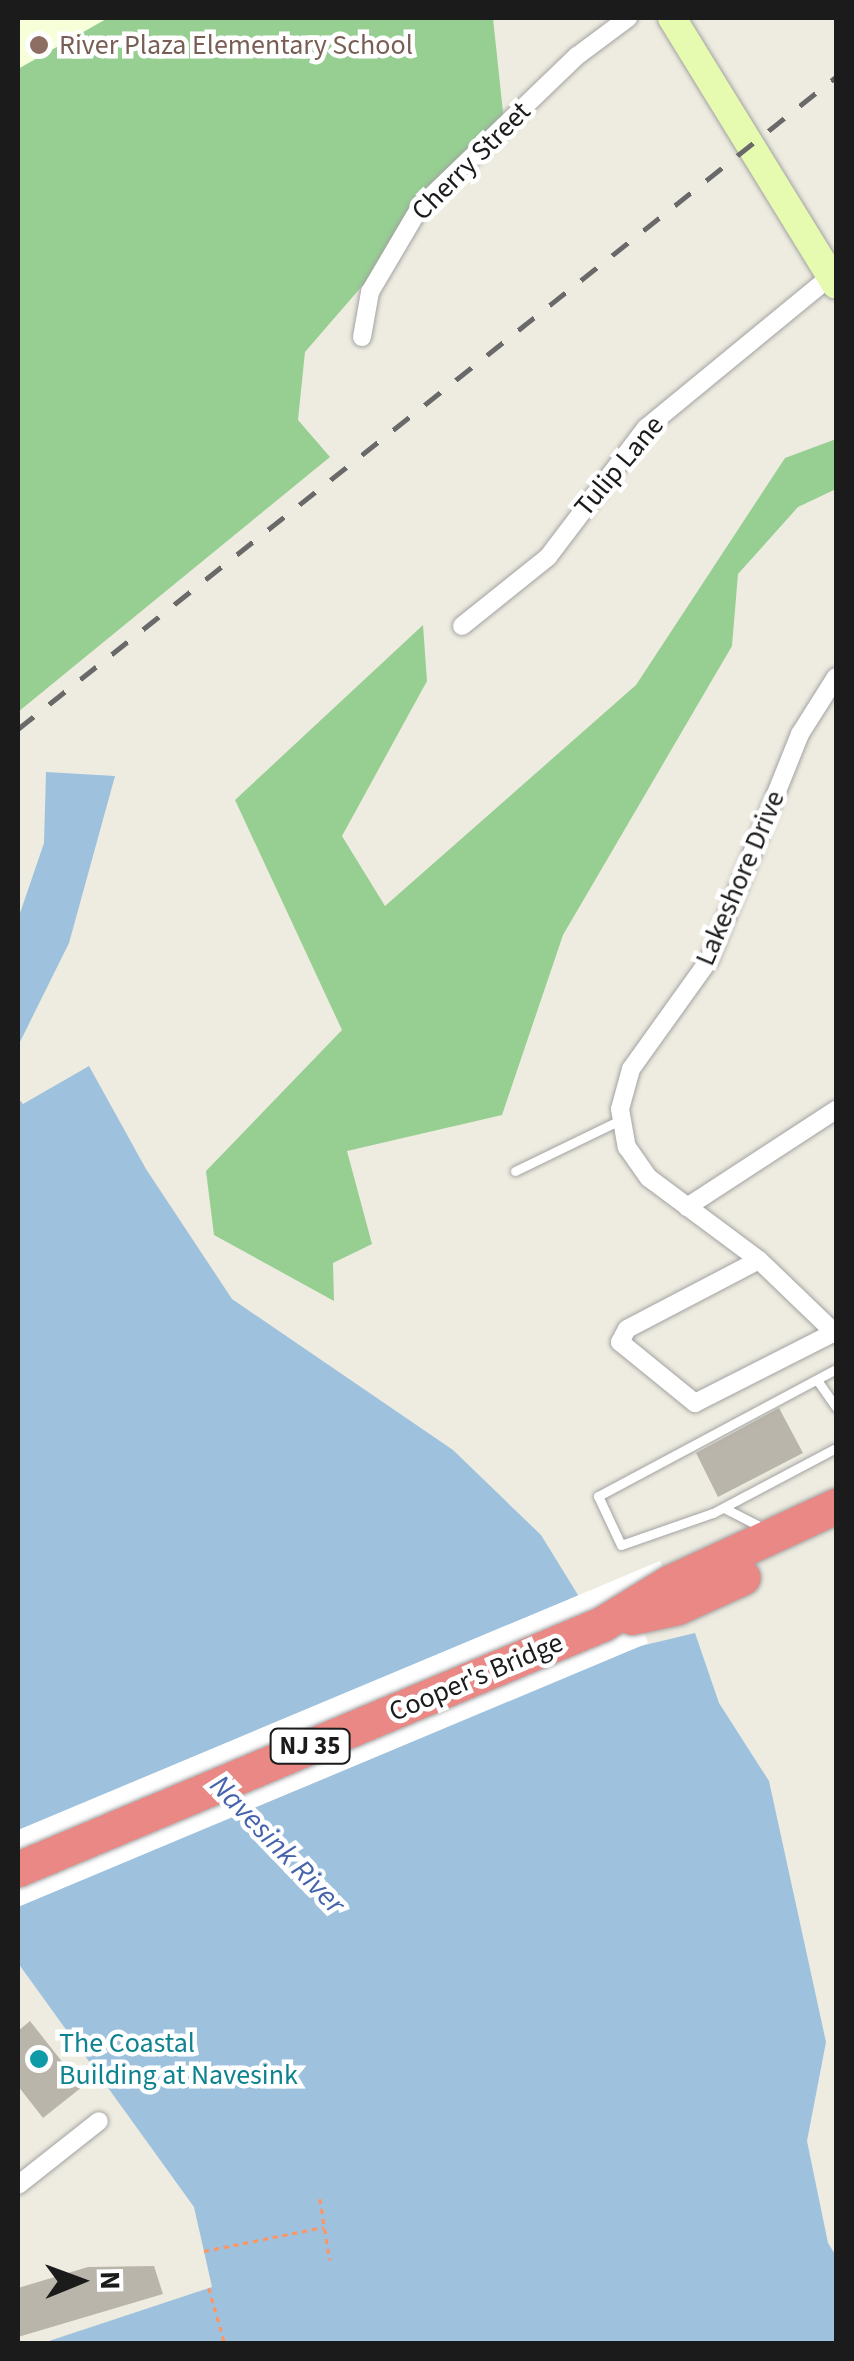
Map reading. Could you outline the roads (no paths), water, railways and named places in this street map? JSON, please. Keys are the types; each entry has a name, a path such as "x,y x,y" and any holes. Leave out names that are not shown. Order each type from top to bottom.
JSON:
{"highway":[{"name":"NJ 35","path":"602,1624 669,1583 779,1536 836,1506"},
{"name":"NJ 35","path":"602,1624 677,1607 836,1531"},
{"name":"Cooper's Bridge","path":"18,1869 602,1624"}],"main road":[{"path":"672,18 834,280"}],"street":[{"name":"Cherry Street","path":"362,336 370,292 420,207 577,56 628,18"},
{"name":"Tulip Lane","path":"462,626 548,556 646,428 834,280"},
{"name":"Lakeshore Drive","path":"620,1120 631,1069 709,960 800,734 836,677"},
{"path":"686,1206 836,1110"},
{"path":"620,1120 637,1164 759,1260 836,1333 695,1404 620,1342 628,1329 759,1260"},
{"path":"20,2177 99,2121"}],"lane":[{"path":"516,1171 620,1120"},
{"path":"836,1369 701,1436 598,1496 621,1545 724,1508 836,1448"},
{"path":"817,1380 836,1406"},
{"path":"724,1508 779,1536"}],"water":[{"path":"46,772 115,776 69,943 18,1046 18,919 44,843"},
{"name":"Navesink River","path":"89,1066 146,1169 232,1299 453,1450 541,1535 586,1608 624,1650 695,1633 719,1703 769,1781 826,2042 807,2141 828,2243 836,2256 836,2343 43,2343 212,2287 194,2207 18,1963 18,1098 23,1104"}],"railway":[{"path":"18,729 836,77"}],"place":[{"name":"River Plaza Elementary School","path":"39,45"},
{"name":"The Coastal Building at Navesink","path":"39,2059"}]}
